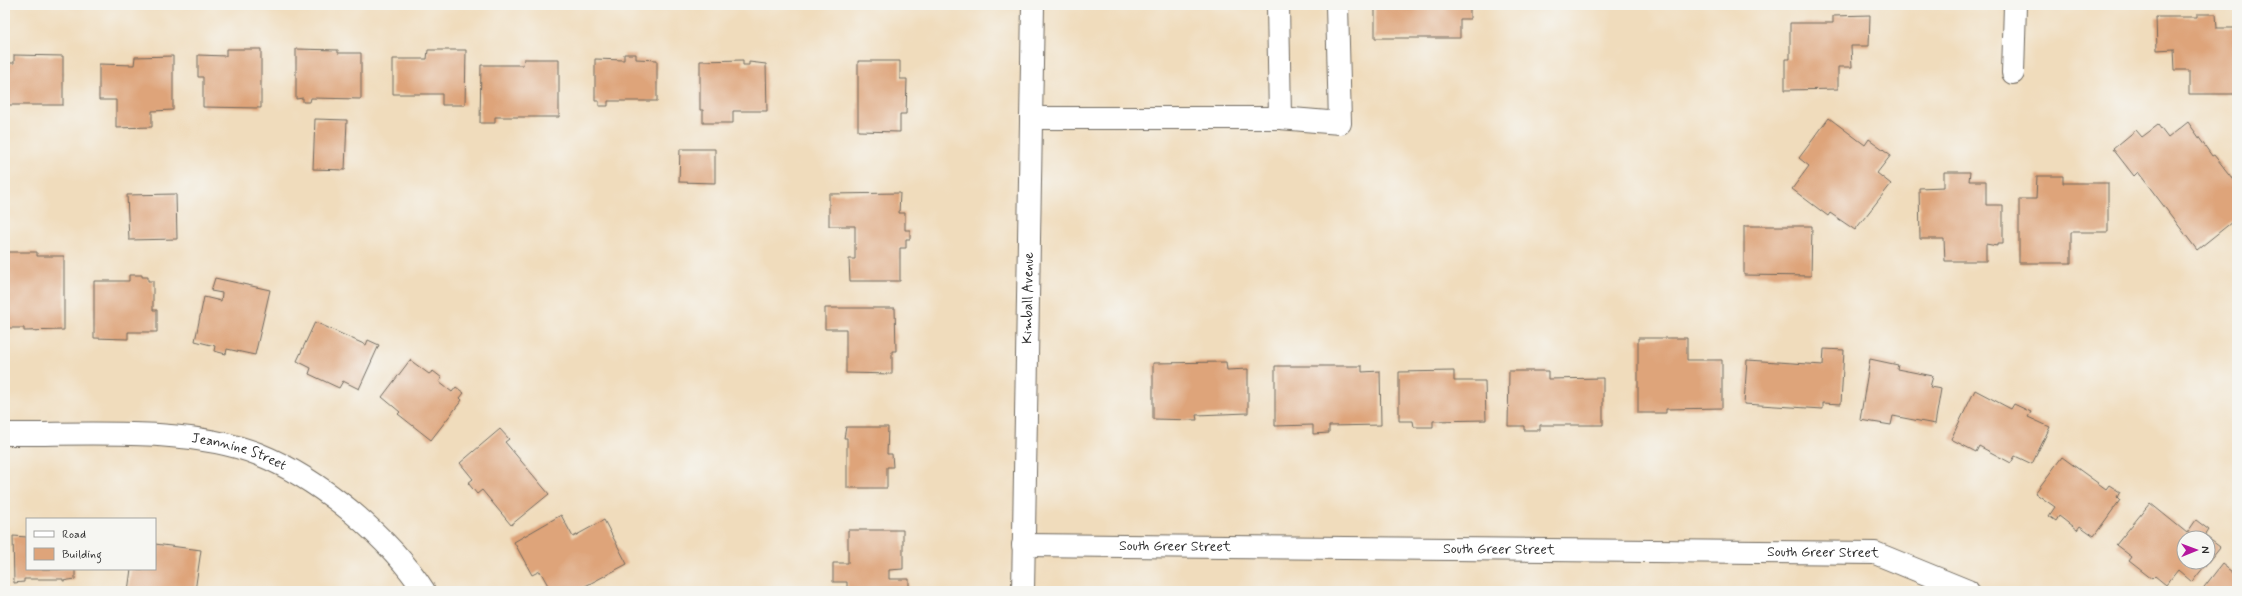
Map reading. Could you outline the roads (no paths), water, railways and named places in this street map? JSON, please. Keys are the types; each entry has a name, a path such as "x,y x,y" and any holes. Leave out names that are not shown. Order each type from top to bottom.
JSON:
{"street":[{"name":"Kimball Avenue","path":"1023,591 1033,5"},
{"path":"1278,5 1280,118"},
{"path":"1031,118 1280,118 1340,123 1338,5"},
{"path":"2013,73 2015,5"},
{"name":"Jeannine Street","path":"5,434 172,437 216,443 257,454 296,472 334,498 372,529 401,559 424,590"},
{"name":"South Greer Street","path":"1023,545 1875,554 1968,591"}]}
